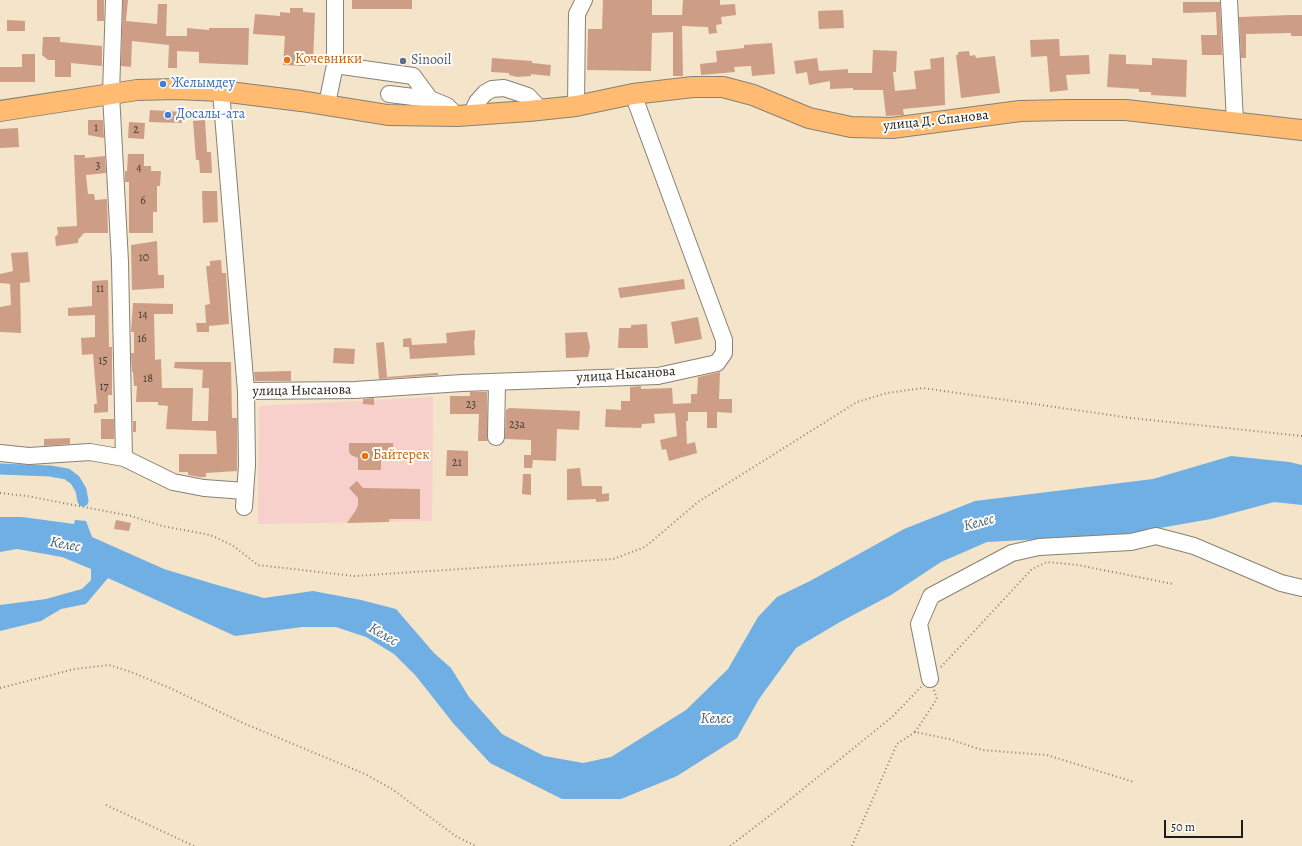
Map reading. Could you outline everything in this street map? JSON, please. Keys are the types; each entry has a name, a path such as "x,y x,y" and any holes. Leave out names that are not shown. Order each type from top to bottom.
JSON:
{"main road":[{"name":"улица Д. Спанова","path":"0,111 137,90 176,89 221,92 327,104 388,115 464,116 576,106 633,94 694,87 723,87 753,95 809,118 851,127 892,128 1020,111 1126,110 1302,130"}],"street":[{"path":"0,453 29,456 90,452 124,458 120,262 111,94 114,0"},
{"path":"327,104 335,65 335,0"},
{"path":"576,106 577,14 584,0"},
{"path":"1229,0 1235,122"},
{"path":"335,65 413,76 430,99"},
{"path":"384,72 389,94 388,115"},
{"name":"улица Нысанова","path":"124,458 173,482 204,488 245,499 247,465 246,391 221,92"},
{"path":"389,94 430,99 447,106 464,116"},
{"name":"улица Нысанова","path":"246,391 355,390 497,382 658,376 711,365 721,359 724,353 724,340 633,94"},
{"path":"496,437 497,382"},
{"path":"930,678 919,624 931,596 1012,553 1038,547 1130,542 1156,536 1194,546 1281,583 1302,588"}],"path":[{"path":"0,493 27,496 131,516 162,526 210,535 232,545 258,566 354,576 613,558 644,547 698,502 857,402 887,393 924,388 1130,418 1302,436"},
{"path":"0,688 75,669 109,665 170,688 243,723 365,774 392,789 457,837 476,846"},
{"path":"852,846 897,744 915,732 937,699 930,678"},
{"path":"915,732 949,738 982,750 1047,755 1134,782"},
{"path":"106,805 194,846"}],"shaded area":[{"path":"433,397 432,521 258,524 259,406"}],"water":[{"name":"Келес","path":"1231,456 1289,462 1302,465 1302,505 1274,502 1211,519 1120,535 987,542 941,562 891,595 840,622 796,648 759,699 737,738 677,776 621,799 562,799 490,763 453,723 416,676 394,654 366,637 336,627 302,627 235,636 108,578 86,604 61,609 41,621 0,631 0,605 46,599 82,589 91,580 91,569 62,557 17,549 0,552 0,517 22,517 74,524 75,520 86,521 92,537 164,569 217,585 264,598 313,591 361,600 396,609 434,653 451,668 469,697 502,734 544,756 583,763 611,757 686,710 728,669 758,617 777,597 810,581 904,529 975,501 1153,479"}],"building":[{"path":"97,0 104,0 104,21 97,21"},
{"path":"123,0 128,0 126,21 157,24 158,4 167,4 166,36 187,36 187,28 209,30 209,28 249,28 248,65 199,63 199,52 177,51 177,68 168,68 169,45 132,41 131,67 121,66"},
{"path":"352,0 412,0 412,9 352,9"},
{"path":"603,0 652,0 652,15 682,15 683,0 720,0 720,5 735,4 736,15 721,17 722,24 716,25 717,33 709,34 708,27 682,26 683,76 673,76 673,32 652,33 651,71 587,70 588,29 602,29"},
{"path":"1183,2 1220,2 1222,55 1202,55 1201,35 1217,35 1216,12 1183,13"},
{"path":"290,8 303,8 303,12 315,13 313,62 305,62 305,66 283,65 285,36 253,34 255,14 280,16 280,12 290,13"},
{"path":"843,10 844,28 819,29 818,11"},
{"path":"1302,15 1302,36 1291,36 1291,33 1246,34 1246,58 1241,58 1239,17"},
{"path":"7,20 25,21 25,31 7,31"},
{"path":"43,37 60,37 60,42 102,46 102,66 71,63 71,77 55,77 55,60 48,60 42,55"},
{"path":"1059,39 1060,56 1089,55 1090,74 1066,75 1068,90 1050,92 1047,56 1031,57 1030,40"},
{"path":"772,43 775,74 752,76 751,66 734,67 735,72 701,75 700,64 717,62 716,51 744,48 744,45"},
{"path":"873,50 897,51 896,72 893,72 895,91 916,89 914,71 931,69 930,59 944,57 945,105 903,109 904,115 886,116 883,90 853,90 853,88 830,89 830,81 809,85 807,72 796,74 794,61 817,58 819,71 848,69 848,73 872,73"},
{"path":"969,51 970,56 975,55 976,58 995,56 1000,93 961,98 956,55 958,55 958,52"},
{"path":"22,54 35,54 35,82 0,82 0,67 22,67"},
{"path":"1109,54 1126,55 1126,64 1152,65 1152,58 1187,60 1186,97 1151,95 1151,92 1139,92 1139,89 1107,87"},
{"path":"492,58 532,61 532,63 551,65 550,76 531,74 531,76 517,77 509,75 509,73 491,72"},
{"path":"150,110 182,112 182,123 149,122"},
{"path":"88,120 103,120 104,138 88,135"},
{"path":"205,120 207,152 211,152 212,173 200,173 199,160 196,160 193,121"},
{"path":"129,122 145,123 144,139 128,138"},
{"path":"18,128 19,147 0,148 0,129"},
{"path":"128,154 144,154 144,166 151,166 151,171 161,171 160,186 157,186 157,212 153,212 153,233 129,233 129,182 125,182"},
{"path":"74,155 85,155 85,158 105,156 106,173 86,175 88,194 94,194 95,200 107,199 108,233 84,233 78,240 78,243 56,246 55,237 58,234 57,227 77,226"},
{"path":"202,191 217,191 218,222 203,223"},
{"path":"157,241 158,275 164,275 164,288 132,290 131,245"},
{"path":"28,252 30,282 20,283 21,333 0,332 0,307 11,305 10,284 0,283 0,274 13,271 11,253"},
{"path":"221,260 222,273 226,273 229,324 209,326 209,332 197,332 196,323 206,323 205,305 210,304 206,266 210,266 210,261"},
{"path":"684,279 685,289 620,298 618,288"},
{"path":"108,280 109,347 112,347 112,395 108,395 108,412 94,413 94,404 97,404 93,354 82,355 81,338 95,337 95,315 68,316 68,308 92,306 92,281"},
{"path":"133,303 173,304 173,314 154,314 155,360 161,359 162,388 193,388 192,421 208,421 209,388 202,388 203,370 174,368 175,362 231,362 232,418 237,418 237,471 206,473 206,477 188,475 188,472 179,472 179,454 217,454 216,431 166,429 168,406 158,405 158,402 136,402 137,386 134,386 131,353 134,353 134,332 131,332"},
{"path":"698,317 702,339 675,344 671,322"},
{"path":"647,324 648,348 618,348 619,328 631,328 631,325"},
{"path":"475,330 475,355 410,359 409,347 403,347 403,339 411,338 412,345 447,343 446,333"},
{"path":"587,332 590,347 588,357 566,358 565,333"},
{"path":"384,342 387,377 434,373 438,373 438,375 379,379 376,343"},
{"path":"334,348 355,349 354,364 333,363"},
{"path":"291,371 291,381 255,381 254,372"},
{"path":"720,372 719,399 732,399 732,413 717,412 717,428 707,428 707,412 688,412 688,421 686,421 687,444 695,442 697,453 669,461 666,449 662,450 660,440 677,436 675,413 654,414 655,423 642,424 641,428 605,427 606,409 621,410 621,401 630,401 630,387 641,386 641,389 672,388 673,404 691,403 691,394 697,394 698,377"},
{"path":"470,392 487,392 488,441 478,441 479,414 450,414 450,396 470,396"},
{"path":"374,398 374,405 363,404 363,399"},
{"path":"509,408 580,411 579,430 557,429 556,461 533,460 532,468 524,468 524,455 531,455 531,440 505,439 506,410"},
{"path":"101,419 114,419 114,439 101,439"},
{"path":"133,421 136,421 136,432 133,432"},
{"path":"70,438 70,444 44,446 44,439"},
{"path":"349,443 393,443 394,459 381,459 381,470 358,470 358,458 351,455 349,452"},
{"path":"447,450 468,451 468,476 446,476"},
{"path":"580,468 582,486 602,486 602,494 609,493 609,501 596,502 596,499 567,500 567,469"},
{"path":"523,474 531,474 531,495 522,494"},
{"path":"357,481 363,488 420,489 420,519 389,519 389,522 347,523 358,505 358,498 349,488"},
{"path":"116,520 131,523 129,531 114,529"}],"waterway":[{"path":"0,469 50,471 67,474 75,480 81,490 83,501"}],"place":[{"name":"Кочевники","path":"287,60"},
{"name":"Sinooil","path":"403,61"},
{"name":"Желымдеу","path":"163,84"},
{"name":"Досалы-ата","path":"168,115"},
{"name":"Байтерек","path":"365,456"}]}
